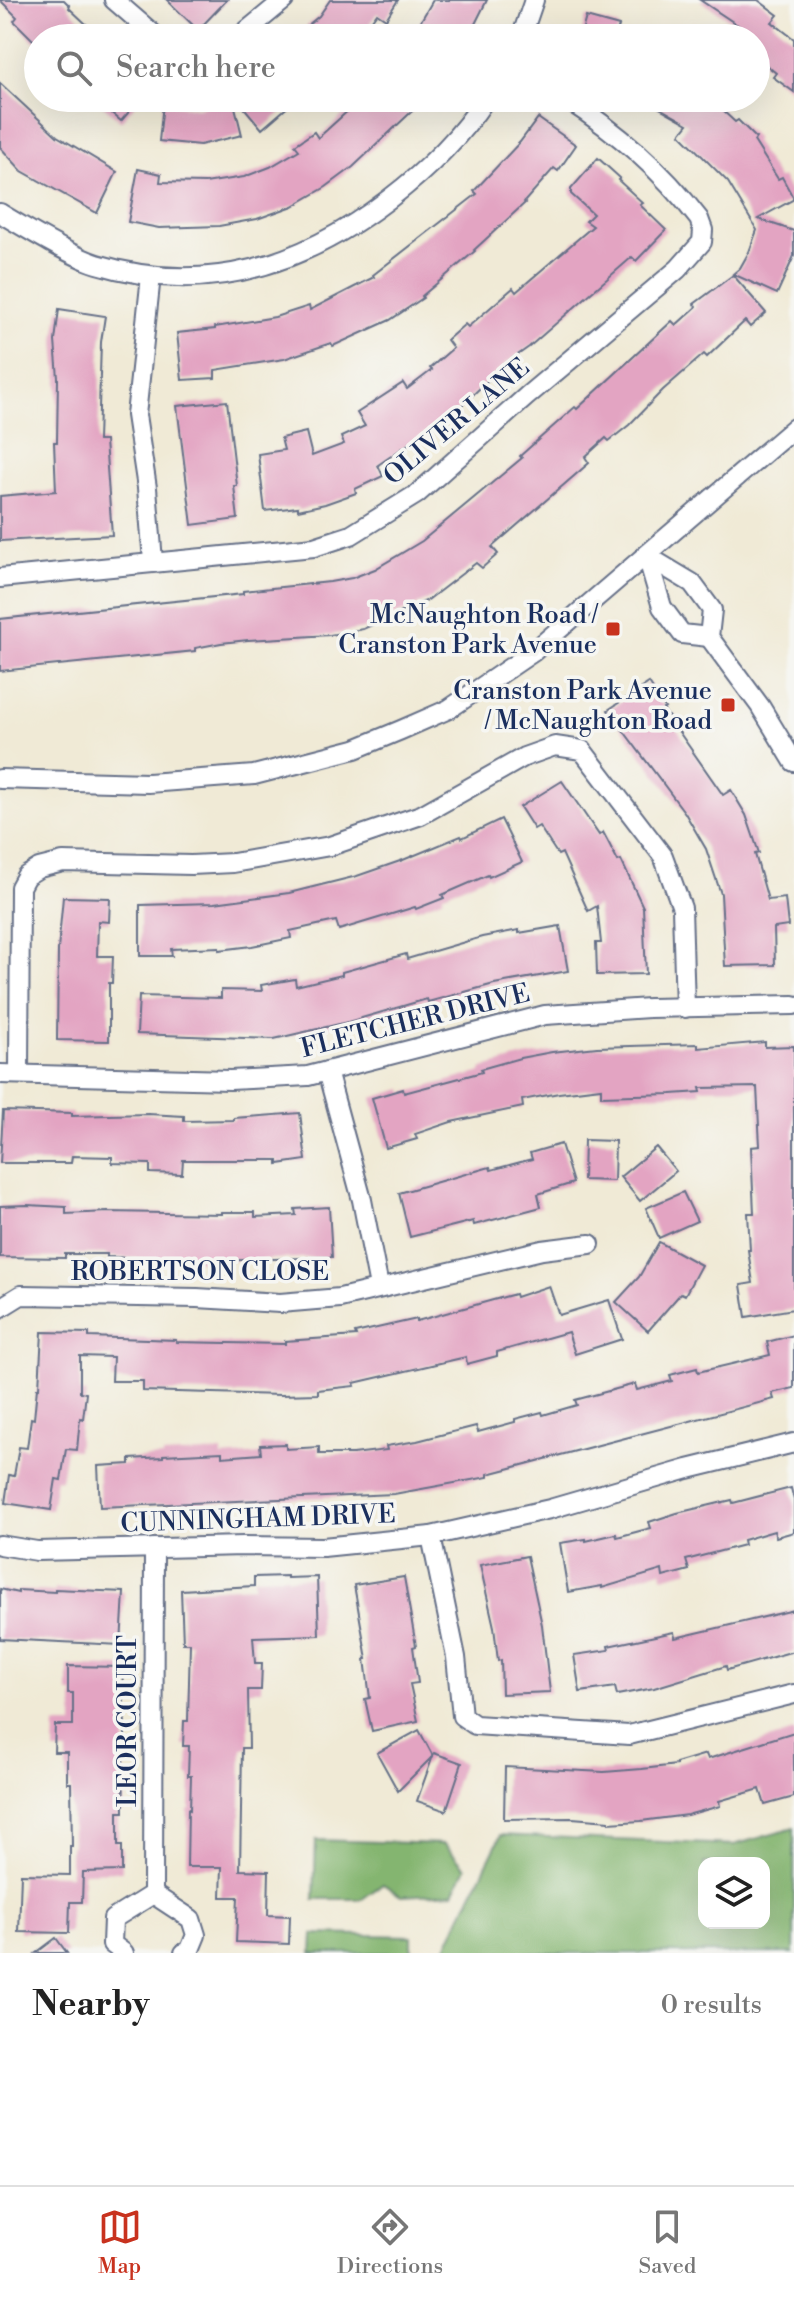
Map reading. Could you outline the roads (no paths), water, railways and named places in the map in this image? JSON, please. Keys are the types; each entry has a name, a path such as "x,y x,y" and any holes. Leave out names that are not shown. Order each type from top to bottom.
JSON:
{"street":[{"path":"114,0 142,24"},
{"path":"255,24 284,0"},
{"path":"526,24 534,0"},
{"path":"0,213 95,264 151,276 204,277 247,272 295,256 331,239 376,209 449,147 475,112"},
{"name":"OLIVER LANE","path":"0,578 314,547 351,535 417,494 694,253 702,242 703,230 699,219 679,192 615,131 586,112"},
{"path":"151,276 136,415 147,488 153,561"},
{"path":"0,779 148,783 254,775 355,749 449,709 503,674 647,556 794,428"},
{"path":"647,556 662,607 682,634 709,637"},
{"path":"647,556 692,583 712,610 709,637 760,706 794,762"},
{"path":"10,1074 20,887 26,876 39,868 63,862 233,863 330,846 421,815 524,757 555,746 582,750 663,856 682,908 685,1008"},
{"name":"FLETCHER DRIVE","path":"10,1074 230,1080 308,1076 545,1015 794,1005"},
{"path":"327,1071 362,1200 379,1287"},
{"name":"ROBERTSON CLOSE","path":"0,1308 21,1295 197,1298 280,1303 340,1298 542,1250 590,1244"},
{"name":"CUNNINGHAM DRIVE","path":"0,1545 37,1551 323,1547 431,1536 550,1509 688,1469 794,1443"},
{"path":"431,1536 456,1657 462,1716 467,1722 629,1735 794,1694"},
{"name":"LEOR COURT","path":"153,1894 154,1548"},
{"path":"124,1953 112,1944 113,1919 153,1894 191,1919 196,1935 189,1952 184,1953"}],"place":[{"name":"McNaughton Road / Cranston Park Avenue","path":"613,629"},
{"name":"Cranston Park Avenue / McNaughton Road","path":"728,705"}]}
